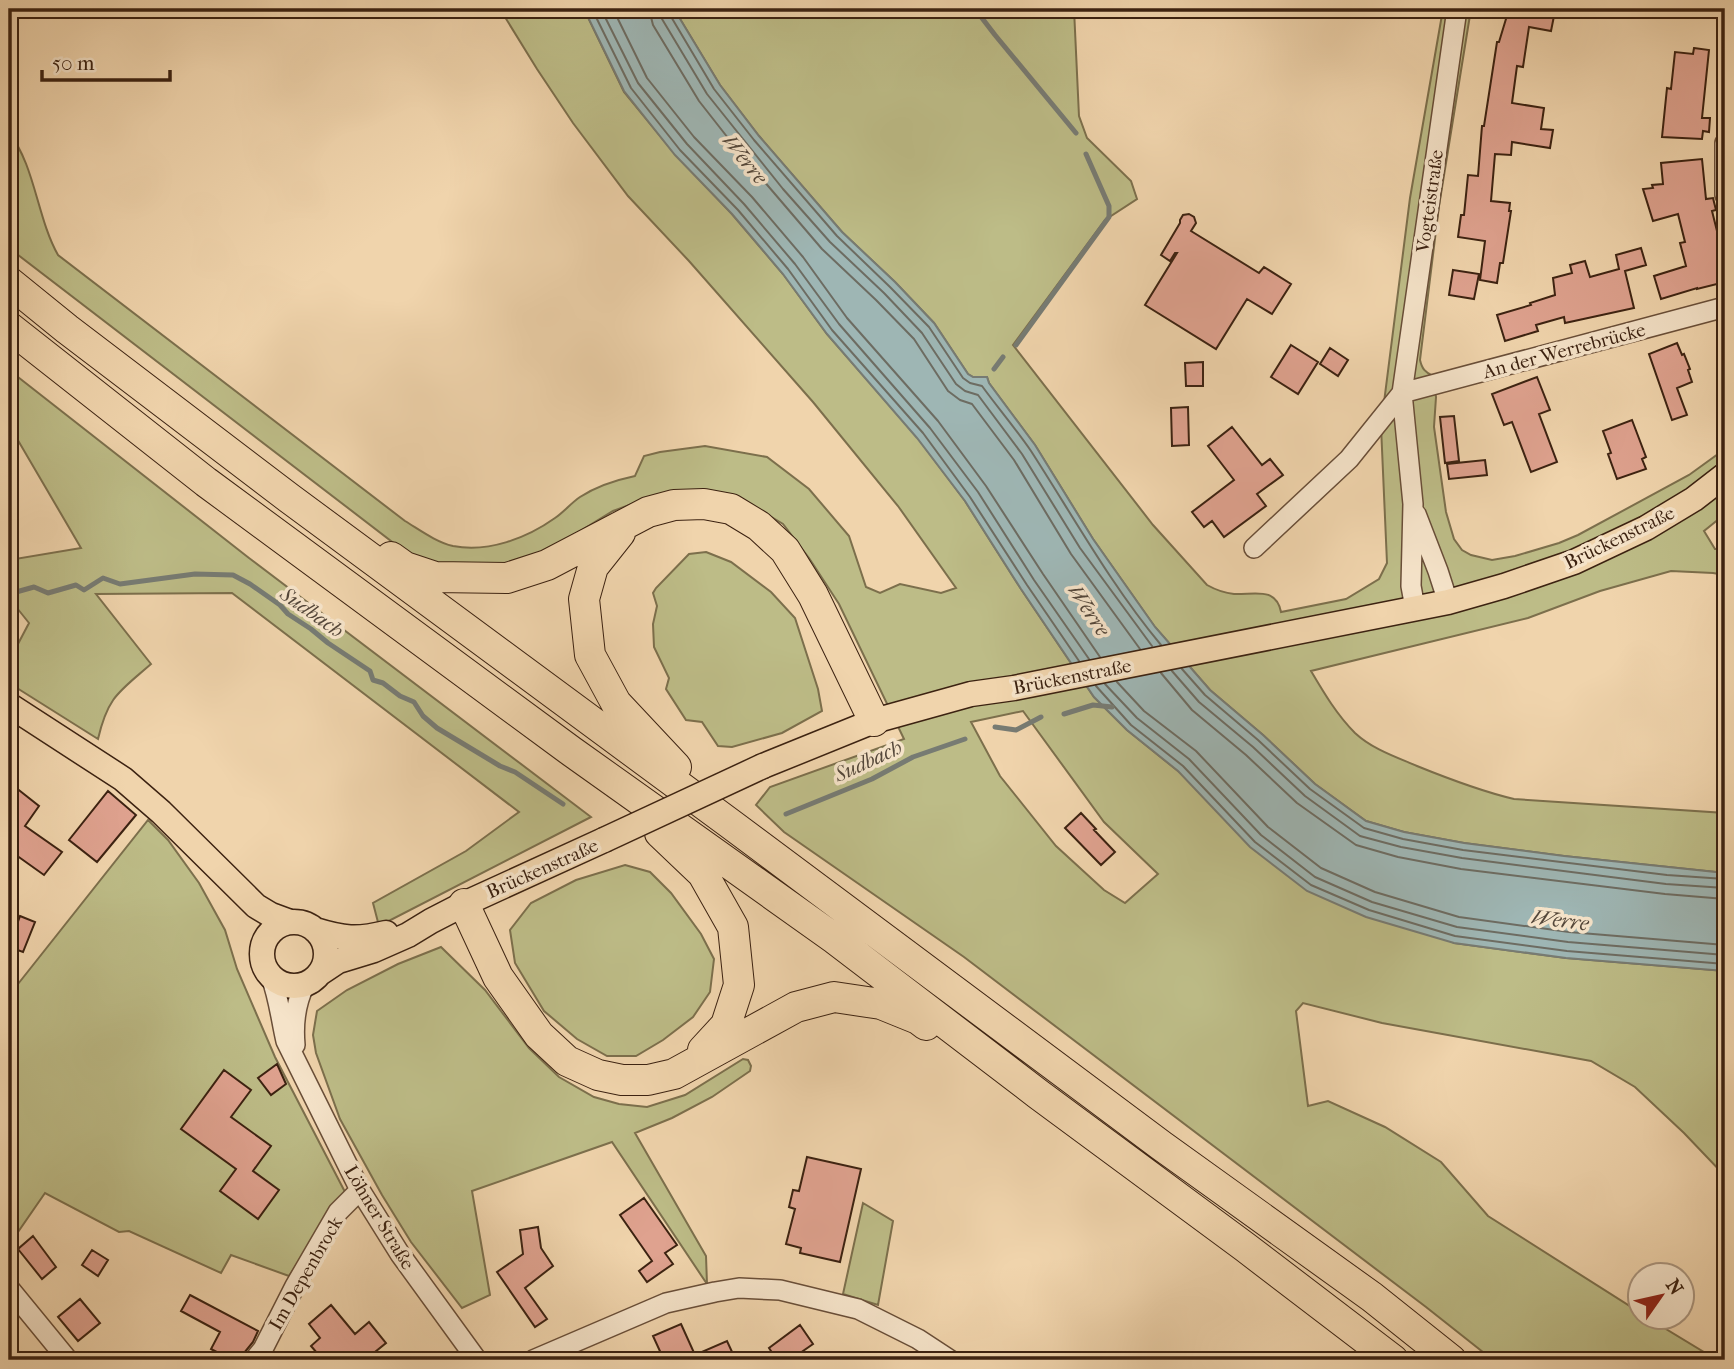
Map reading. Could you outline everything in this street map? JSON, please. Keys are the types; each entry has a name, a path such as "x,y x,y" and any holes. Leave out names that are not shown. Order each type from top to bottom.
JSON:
{"highway":[{"path":"9,282 289,498 1162,1146 1372,1297 1451,1360"},
{"path":"9,327 206,482 539,728 835,939 1393,1360"},
{"path":"289,498 333,516 405,567 435,577 507,578 547,565 648,512 674,505 704,504 731,509 759,526 785,550 813,594 874,720"},
{"path":"631,519 593,567 584,599 590,655 616,703 732,825"},
{"path":"539,728 561,759 662,834 703,874 733,927 739,985 726,1025 709,1045 674,1074"},
{"path":"464,904 498,977 539,1035 567,1060 598,1075 622,1080 648,1080 674,1074 796,1007 834,998 881,1004 918,1019 1015,1090 1038,1094"}],"main road":[{"name":"Brückenstraße","path":"313,978 338,961 374,950 408,935 464,904 763,766 874,720 971,694 1014,688 1448,602 1504,586 1574,562 1646,528 1694,499 1725,475"},
{"path":"9,705 123,779 161,811 256,906 271,915 290,922 299,922 315,930 325,946 326,955 324,964 313,978 296,986 287,986 271,977 265,970 256,933 247,915 188,839"},
{"name":"Brückenstraße","path":"315,930 347,939 370,937 430,921"},
{"path":"261,952 263,943 273,929 290,922"}],"street":[{"name":"Vogteistraße","path":"1415,608 1411,586 1413,504 1402,393 1457,9"},
{"path":"1725,143 1725,195"},
{"name":"An der Werrebrücke","path":"1402,393 1725,307"},
{"path":"1254,548 1349,459 1402,393"},
{"name":"Vogteistraße","path":"1413,504 1448,602"},
{"name":"Löhner Straße","path":"271,977 277,993 286,1041 360,1190 400,1254 477,1360"},
{"name":"Löhner Straße","path":"298,1064 294,1035 295,1009 313,978"},
{"name":"Im Depenbrock","path":"254,1360 338,1212 360,1190"},
{"path":"9,1287 68,1360"},
{"path":"533,1360 666,1303 738,1288 780,1290 858,1308 918,1339 950,1360"}],"shaded area":[{"path":"500,9 584,9 624,92 675,154 732,214 783,274 827,334 917,437 965,501 1094,697 1127,730 1178,771 1454,943 1566,958 1725,971 1725,1176 1635,1087 1591,1061 1382,1023 1303,1003 1296,1011 1308,1106 1328,1101 1385,1127 1441,1162 1488,1216 1626,1304 1626,1330 1667,1330 1717,1360 1493,1360 964,957 784,832 756,805 770,787 904,739 839,604 783,524 753,506 648,498 613,511 520,568 449,570 408,554 9,248 9,133 25,160 45,225 58,255 405,521 447,544 466,548 507,542 532,532 555,518 586,493 635,476 644,456 705,446 767,457 809,489 849,536 866,587 880,593 900,584 941,593 956,588 898,506 813,402 628,196 573,123","holes":["1023,711 1104,822 1158,874 1125,903 1104,890 1056,846 1000,776 971,722"]},
{"path":"674,9 1074,9 1079,116 1087,138 1131,181 1137,199 1105,220 1013,345 1153,525 1207,585 1230,594 1269,595 1274,598 1281,612 1346,599 1379,579 1387,563 1381,426 1410,198 1443,9 1471,9 1439,206 1420,360 1424,370 1433,376 1436,397 1434,427 1446,512 1454,539 1462,550 1471,555 1492,560 1559,543 1689,475 1725,449 1725,514 1704,531 1715,549 1725,549 1725,575 1671,571 1600,591 1528,618 1311,671 1348,726 1362,739 1393,756 1465,784 1514,799 1725,813 1725,873 1564,856 1404,832 1366,821 1315,784 1210,690 1155,627 1093,539 1035,445 987,377 973,377 968,374 934,323 842,232 759,136 720,85"},
{"path":"9,370 249,558 591,817 379,926 373,903 466,851 519,812 232,593 96,594 151,664 116,696 106,713 98,739 9,683 9,661 29,623 9,598 9,560 81,548 9,425"},
{"path":"706,552 731,562 771,592 795,618 818,689 822,711 782,733 732,747 718,746 702,722 686,720 666,689 669,678 654,647 653,624 657,606 653,593 689,554"},
{"path":"148,820 168,840 199,883 225,930 237,969 275,1057 345,1192 289,1276 231,1255 221,1273 129,1231 119,1232 45,1193 9,1245 9,982 18,984"},
{"path":"625,865 650,872 671,893 701,934 714,959 710,992 693,1017 636,1056 607,1056 577,1039 544,1011 515,963 510,930 531,903 576,880"},
{"path":"441,947 485,990 529,1048 559,1077 594,1097 619,1104 647,1107 685,1095 743,1059 748,1060 750,1071 712,1097 635,1133 706,1256 707,1284 612,1142 472,1191 490,1295 462,1308 411,1242 340,1119 316,1053 313,1035 317,1011 347,990 398,964"},
{"path":"863,1203 893,1221 878,1305 843,1294"}],"water":[{"name":"Werre","path":"584,9 674,9 720,85 759,136 842,232 934,323 968,374 973,377 987,377 1035,445 1093,539 1155,627 1210,690 1315,784 1366,821 1404,832 1564,856 1725,873 1725,971 1566,958 1454,943 1366,917 1307,891 1250,847 1178,771 1127,730 1094,697 965,501 917,438 827,334 783,274 732,214 675,155 624,91"}],"building":[{"path":"1509,9 1555,11 1551,31 1529,27 1523,67 1517,66 1512,103 1544,108 1541,129 1553,130 1550,148 1512,142 1511,155 1495,154 1491,201 1510,203 1511,211 1497,283 1480,280 1485,241 1458,237 1461,215 1464,215 1468,175 1478,176 1482,126 1497,42"},
{"path":"1694,48 1709,50 1702,118 1710,118 1709,132 1703,131 1702,139 1662,137 1667,88 1671,89 1675,52 1693,54"},
{"path":"1702,159 1706,199 1713,198 1716,210 1712,211 1721,247 1725,282 1661,299 1654,276 1686,266 1680,243 1685,242 1678,214 1653,221 1643,189 1663,184 1661,163"},
{"path":"1183,215 1194,217 1196,223 1191,231 1259,273 1264,267 1291,284 1272,314 1247,299 1216,349 1145,305 1177,253 1170,261 1161,255"},
{"path":"1641,248 1646,265 1625,271 1634,308 1565,323 1564,317 1536,325 1538,331 1505,341 1497,315 1555,295 1553,278 1572,273 1570,265 1585,261 1590,277 1619,269 1616,255"},
{"path":"1453,270 1479,274 1474,299 1449,295"},
{"path":"1677,343 1690,369 1688,370 1692,382 1677,388 1687,415 1672,420 1649,354"},
{"path":"1291,345 1318,362 1298,394 1271,377"},
{"path":"1330,348 1348,360 1338,376 1320,364"},
{"path":"1203,362 1203,386 1186,386 1185,363"},
{"path":"1537,377 1550,410 1539,414 1557,462 1531,472 1512,422 1504,425 1492,394"},
{"path":"1188,407 1189,445 1172,446 1171,408"},
{"path":"1454,416 1459,461 1445,463 1440,417"},
{"path":"1632,420 1646,457 1642,459 1646,469 1617,479 1603,431"},
{"path":"1232,427 1262,465 1270,459 1283,475 1257,494 1266,506 1224,537 1212,521 1204,527 1192,512 1234,480 1208,446"},
{"path":"1485,460 1487,475 1449,479 1447,464"},
{"path":"15,787 39,806 25,826 62,852 44,875 9,850 9,796"},
{"path":"108,791 136,815 97,862 69,840"},
{"path":"1081,813 1115,852 1101,865 1065,828"},
{"path":"20,916 35,922 23,952 9,947"},
{"path":"277,1064 286,1084 271,1095 258,1078"},
{"path":"224,1070 251,1090 231,1117 271,1146 253,1171 279,1190 258,1219 220,1191 236,1169 181,1129"},
{"path":"807,1157 861,1169 840,1262 800,1253 801,1248 786,1244 795,1209 789,1207 793,1190 799,1191"},
{"path":"644,1198 677,1245 665,1253 673,1264 647,1282 639,1271 652,1261 620,1215"},
{"path":"538,1227 541,1248 553,1266 525,1288 547,1319 535,1327 497,1272 523,1254 520,1230"},
{"path":"33,1236 56,1267 42,1279 18,1249"},
{"path":"92,1250 108,1260 98,1276 82,1265"},
{"path":"190,1295 258,1331 242,1360 232,1360 211,1349 220,1332 181,1311"},
{"path":"80,1299 100,1323 78,1341 58,1317"},
{"path":"331,1305 355,1334 369,1322 386,1343 365,1360 323,1360 311,1346 320,1338 309,1324"},
{"path":"681,1324 695,1355 727,1341 733,1354 724,1360 664,1360 653,1336"},
{"path":"800,1325 813,1344 790,1360 777,1360 769,1348"}],"waterway":[{"path":"975,9 1076,133"},
{"path":"1016,345 1109,217 1109,206 1086,154"},
{"path":"994,369 1003,357"},
{"name":"Sudbach","path":"9,594 34,587 48,593 76,585 84,590 103,578 120,584 195,574 233,575 280,605 288,614 370,671 373,680 414,702 423,716 437,728 500,766 515,772 563,804"},
{"name":"Sudbach","path":"1064,714 1093,705 1112,707"},
{"name":"Sudbach","path":"995,727 1016,730 1041,717"},
{"name":"Sudbach","path":"786,814 872,779 913,757 965,739"}]}
